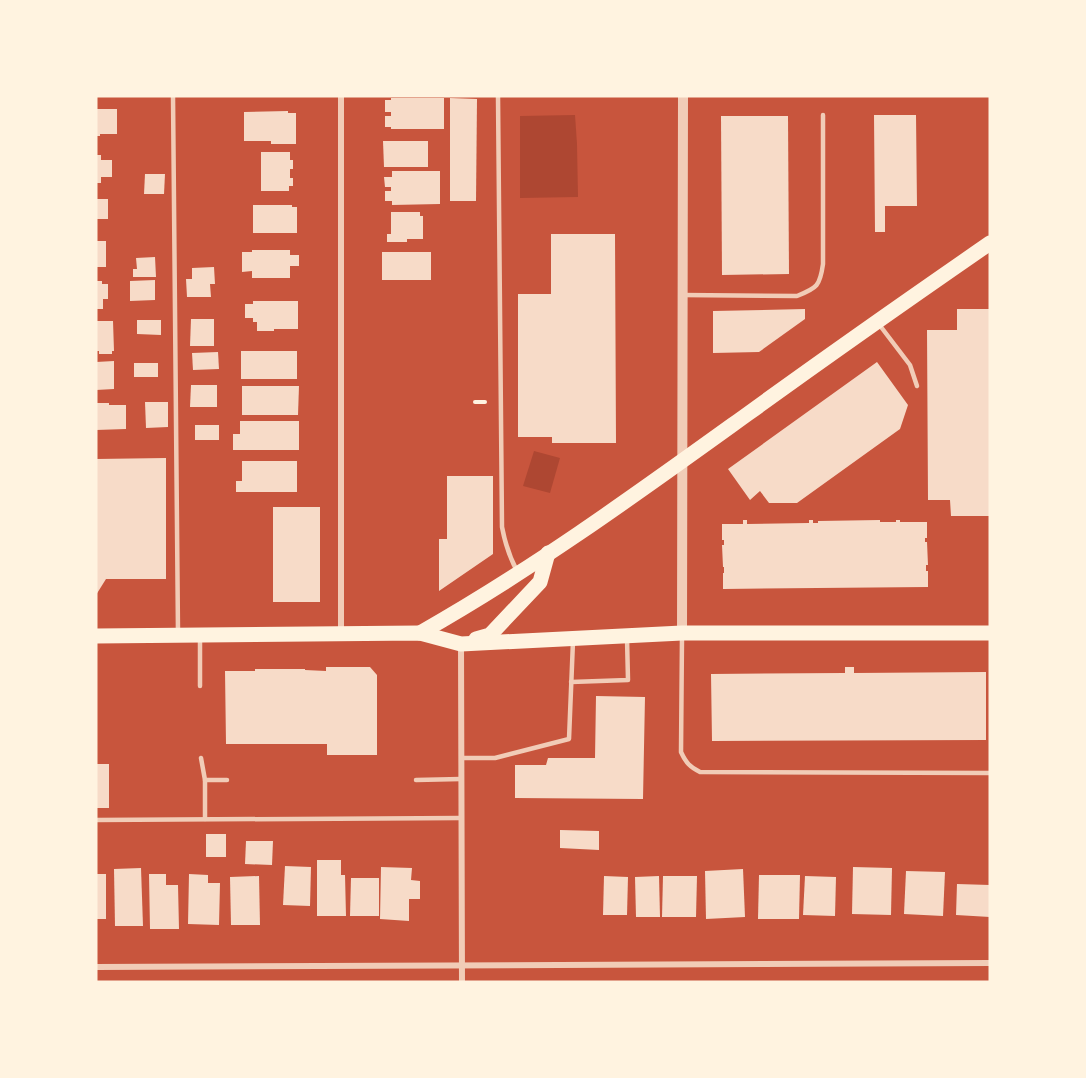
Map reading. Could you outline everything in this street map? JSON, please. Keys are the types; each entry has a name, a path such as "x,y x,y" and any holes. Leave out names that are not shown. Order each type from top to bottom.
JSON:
{"main road":[{"path":"420,633 488,594 548,553 990,243"},
{"path":"461,644 490,635 540,582 548,553"},
{"path":"96,636 420,633 461,644 682,633 990,633"}],"street":[{"path":"341,96 341,634"},
{"path":"682,633 683,96"},
{"path":"461,644 462,982"},
{"path":"96,966 990,963"}],"lane":[{"path":"173,96 177,635"},
{"path":"498,96 502,526 510,558 518,573"},
{"path":"682,295 797,296 813,290 821,278 823,264 823,115"},
{"path":"877,321 910,365 917,386"},
{"path":"682,633 681,752 691,768 700,772 713,773 990,773"},
{"path":"200,635 200,686"},
{"path":"571,682 628,680 627,635"},
{"path":"462,758 495,758 569,739 573,638"},
{"path":"201,758 205,780 205,819"},
{"path":"416,780 461,779"},
{"path":"205,780 227,780"},
{"path":"96,820 461,818"}],"path":[{"path":"476,402 485,402"}],"shaded area":[{"path":"575,115 578,197 520,198 520,116"},
{"path":"534,451 560,458 550,493 523,486"}],"building":[{"path":"391,98 444,98 444,129 385,127 385,116 391,116 391,112 385,112 385,100 391,100"},
{"path":"450,98 477,99 476,201 450,201"},
{"path":"96,109 117,109 117,134 96,136"},
{"path":"288,111 288,113 296,113 296,144 244,141 244,112"},
{"path":"874,115 916,115 917,206 885,206 885,232 875,232"},
{"path":"721,116 788,116 789,274 722,275"},
{"path":"383,141 428,141 428,167 384,167"},
{"path":"261,152 290,152 293,169 290,169 290,178 293,178 293,186 289,186 289,191 261,191"},
{"path":"96,155 101,155 101,160 112,160 112,177 101,177 101,183 96,183"},
{"path":"392,171 440,171 440,204 392,205 392,201 385,201 385,191 391,191 391,187 385,187 384,177 392,177"},
{"path":"145,174 165,174 164,194 144,194"},
{"path":"96,199 108,199 108,219 96,219"},
{"path":"253,205 297,207 297,233 253,233"},
{"path":"391,212 420,212 420,216 423,216 423,239 387,242 387,234 391,234"},
{"path":"551,234 615,234 616,443 552,443 552,437 518,437 518,294 551,294"},
{"path":"96,241 106,241 106,267 96,267"},
{"path":"252,250 290,250 290,255 299,255 299,266 290,266 290,278 252,278 252,271 242,272 242,252 252,252"},
{"path":"382,252 431,252 431,280 382,280"},
{"path":"155,257 156,277 133,277 133,269 137,269 136,258"},
{"path":"214,267 215,284 210,284 211,297 187,297 186,279 192,279 192,268"},
{"path":"155,280 155,300 130,301 130,281"},
{"path":"96,281 108,284 108,299 103,299 103,309 96,309"},
{"path":"253,301 298,301 298,329 257,331 257,322 253,322 253,318 245,318 245,304 253,304"},
{"path":"805,309 805,319 759,352 713,353 713,311"},
{"path":"957,309 990,309 990,516 951,516 950,500 928,500 927,330 957,330"},
{"path":"191,319 214,319 214,346 190,346"},
{"path":"137,320 161,320 161,335 137,334"},
{"path":"96,321 113,321 114,351 112,354 99,354 99,351 96,351"},
{"path":"241,351 297,351 297,379 241,379"},
{"path":"218,352 219,369 193,370 192,353"},
{"path":"114,361 114,389 96,390 96,362"},
{"path":"877,362 908,405 900,429 797,503 769,503 760,491 750,500 728,469"},
{"path":"134,363 158,363 158,377 134,377"},
{"path":"191,385 217,385 217,407 190,407"},
{"path":"242,386 299,386 298,415 242,415"},
{"path":"145,402 168,402 168,427 146,428"},
{"path":"96,403 126,405 126,429 96,430"},
{"path":"240,421 299,421 299,450 233,450 233,434 240,434"},
{"path":"195,425 219,425 219,440 195,440"},
{"path":"166,458 166,579 106,579 96,595 96,459"},
{"path":"242,461 297,461 297,492 236,492 236,481 242,481"},
{"path":"447,476 493,476 493,554 439,591 439,539 447,539"},
{"path":"273,507 320,507 320,602 273,602"},
{"path":"743,520 747,520 747,524 809,523 809,520 813,520 813,523 880,520 880,522 900,520 900,522 927,522 925,542 927,542 928,587 723,589 722,524 743,524"},
{"path":"326,667 370,667 377,675 377,755 327,755 327,744 226,744 225,671 305,669 326,671"},
{"path":"845,667 854,667 854,673 986,672 986,740 712,741 711,674 845,673"},
{"path":"596,696 645,697 643,799 515,798 515,765 546,765 548,758 595,758"},
{"path":"96,764 109,764 109,808 96,808"},
{"path":"560,830 599,831 599,850 560,848"},
{"path":"206,834 226,834 226,857 206,857"},
{"path":"246,841 273,841 272,865 245,864"},
{"path":"317,860 341,860 341,875 345,875 346,916 317,916"},
{"path":"285,866 311,867 310,906 283,905"},
{"path":"381,867 412,868 411,880 420,881 420,899 409,899 409,921 380,919"},
{"path":"853,867 892,868 891,915 852,914"},
{"path":"141,868 143,926 115,926 114,869"},
{"path":"743,869 745,917 706,919 705,871"},
{"path":"906,871 945,872 943,916 904,914"},
{"path":"96,874 106,874 106,919 96,919"},
{"path":"149,874 166,874 166,885 178,885 179,929 150,929"},
{"path":"189,874 208,875 208,883 220,883 219,925 188,924"},
{"path":"759,875 800,875 799,919 758,919"},
{"path":"259,876 260,925 231,925 230,877"},
{"path":"604,876 628,877 627,915 603,915"},
{"path":"659,876 660,917 636,917 635,877"},
{"path":"663,876 697,876 696,917 662,917"},
{"path":"805,876 836,877 835,916 803,915"},
{"path":"351,878 379,878 379,916 350,916"},
{"path":"957,884 990,885 990,917 956,915"}]}
